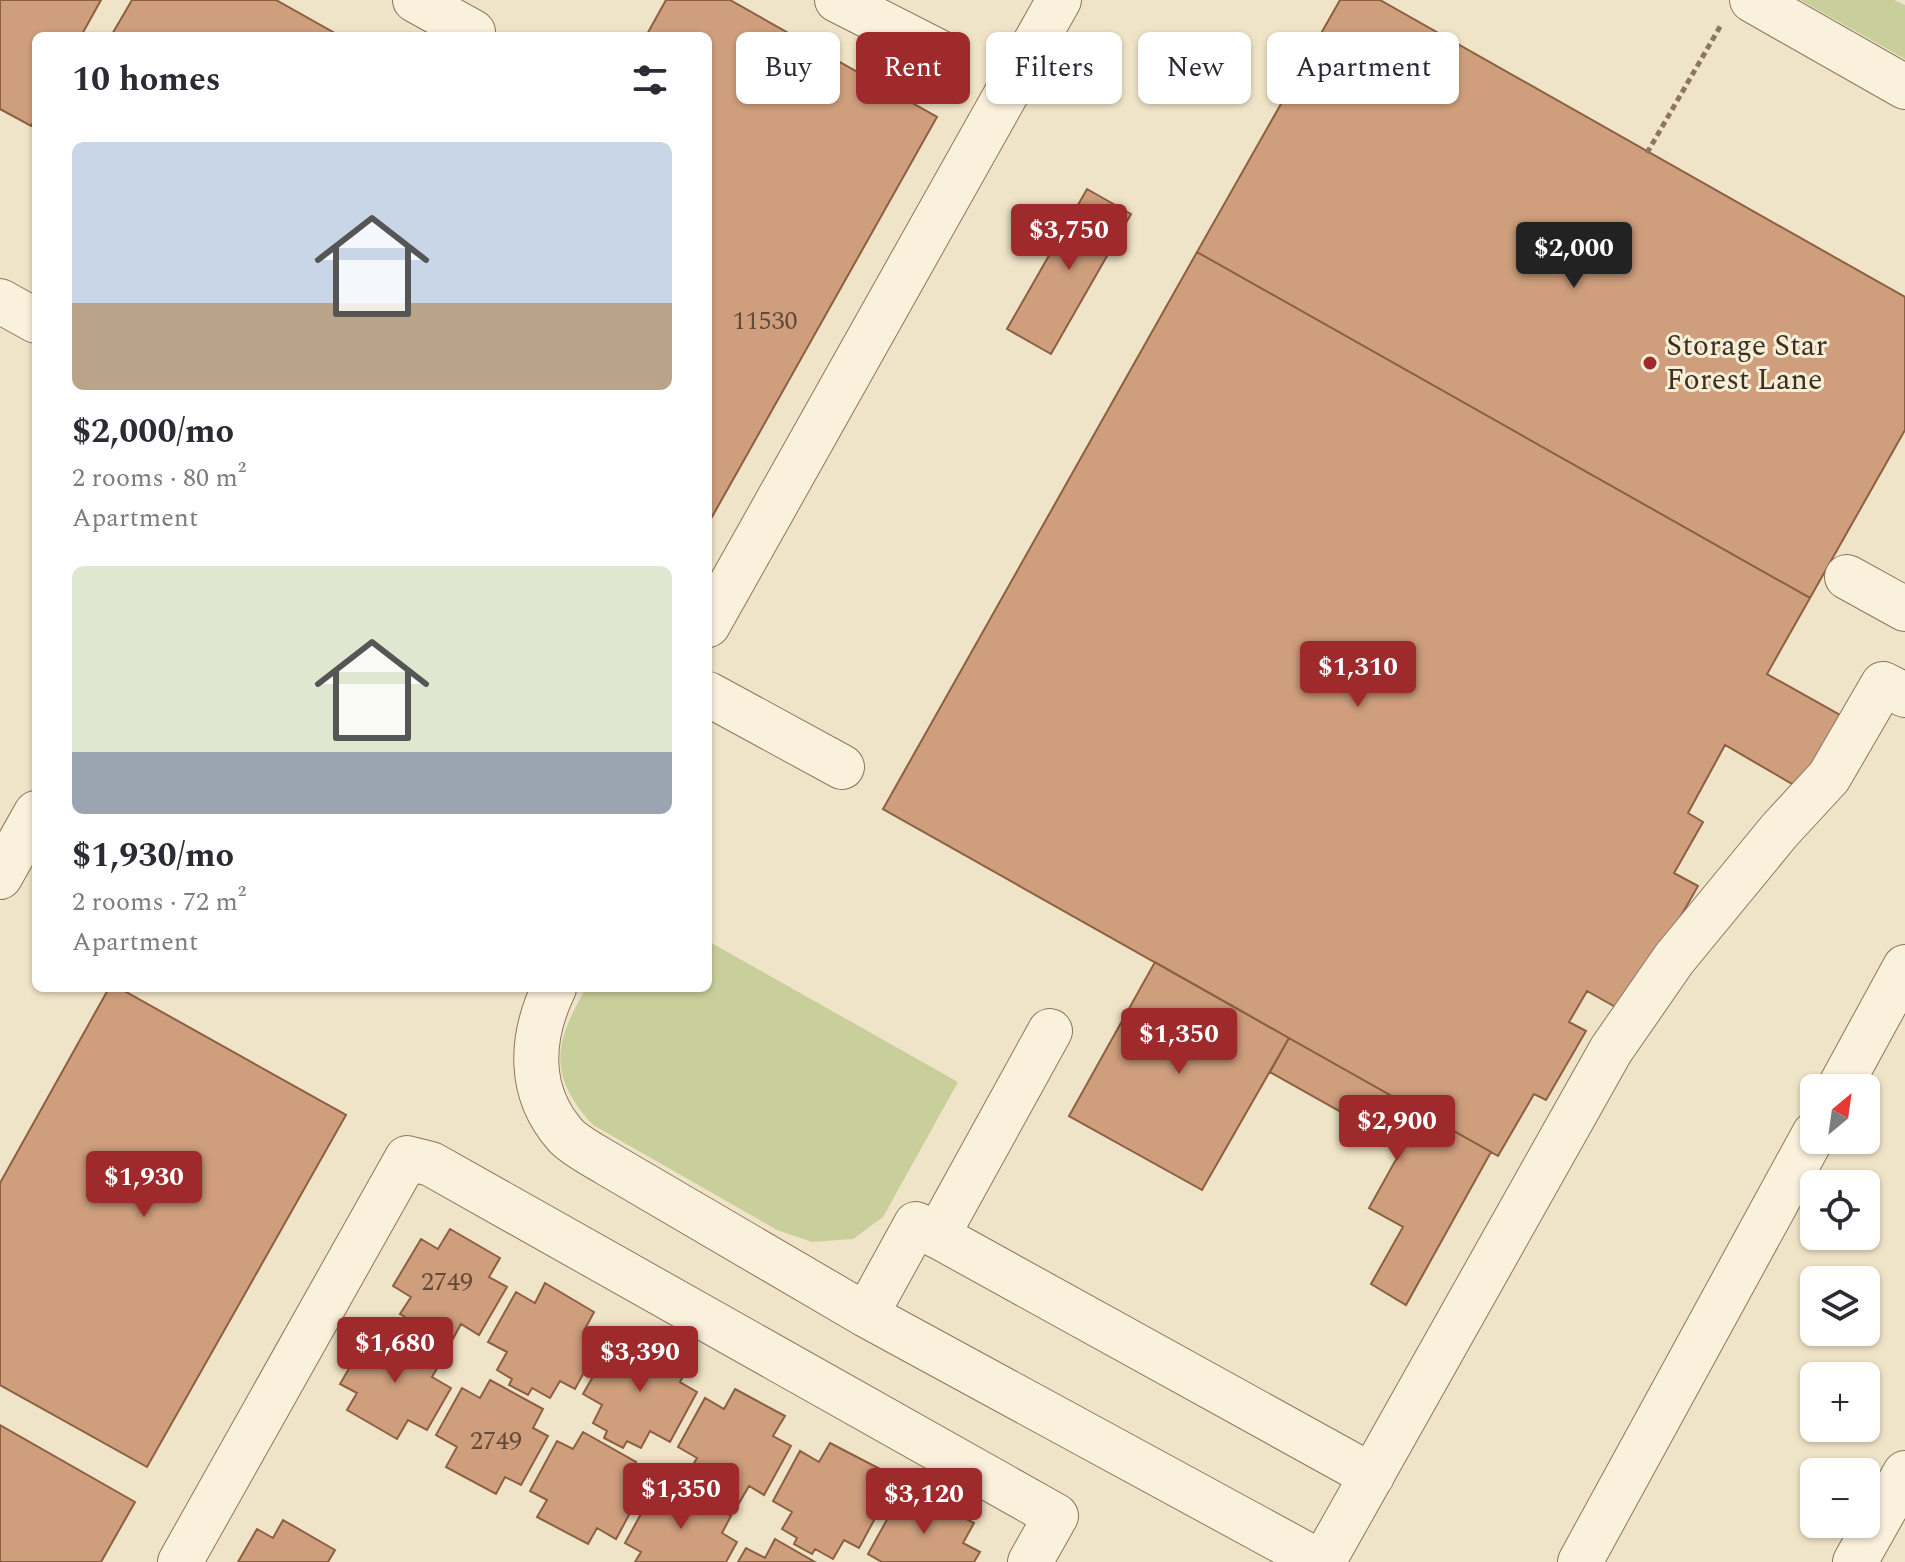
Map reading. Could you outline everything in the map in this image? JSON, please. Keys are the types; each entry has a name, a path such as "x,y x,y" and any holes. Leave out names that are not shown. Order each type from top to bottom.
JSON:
{"street":[{"path":"415,0 478,23"},
{"path":"837,0 900,32"},
{"path":"712,618 1059,0"},
{"path":"1740,6 1905,87"},
{"path":"0,301 32,319"},
{"path":"1847,577 1905,609"},
{"path":"552,992 544,1009 538,1037 537,1082 546,1109 568,1138 866,1315 1322,1562 1611,1050 1674,959 1780,830 1829,777 1883,684 1905,695"},
{"path":"712,702 842,767"},
{"path":"0,877 32,820"},
{"path":"1847,1074 1905,967"},
{"path":"937,1236 1050,1031"},
{"path":"1580,1562 1803,1154"},
{"path":"180,1562 407,1158 431,1164 1056,1516 1030,1562"},
{"path":"866,1315 916,1224 1372,1476"},
{"path":"1855,1562 1905,1473"}],"path":[{"path":"1647,153 1740,6"}],"green space":[{"path":"1800,0 1894,0 1905,5 1905,59"},
{"path":"712,943 958,1082 883,1217 853,1239 812,1242 777,1230 593,1125 578,1107 562,1074 562,1043 584,992 712,992"}],"building":[{"path":"0,0 101,0 83,32 32,32 31,126 0,109"},
{"path":"132,0 276,0 333,32 113,32"},
{"path":"666,0 730,0 787,32 736,32 736,104 840,104 840,62 856,71 856,104 914,104 937,117 712,517 712,32 648,32"},
{"name":"Storage Star Forest Lane","path":"1340,0 1380,0 1437,32 1322,32"},
{"name":"Storage Star Forest Lane","path":"1459,45 1905,297 1905,430 1810,598 1197,252 1281,104 1459,104"},
{"path":"1087,189 1131,214 1051,354 1007,329"},
{"path":"1197,252 1810,598 1767,674 1840,715 1799,788 1725,745 1688,813 1703,822 1674,873 1698,886 1626,1013 1587,991 1569,1022 1586,1031 1546,1100 1534,1094 1498,1156 883,809"},
{"path":"1155,962 1289,1038 1202,1190 1069,1116"},
{"path":"107,992 126,992 346,1115 147,1467 0,1385 0,1183"},
{"path":"1289,1038 1491,1152 1406,1305 1371,1284 1403,1227 1369,1208 1403,1147 1270,1072"},
{"path":"450,1229 500,1258 489,1277 507,1287 479,1335 461,1324 450,1344 400,1314 411,1297 393,1286 421,1239 438,1249"},
{"path":"545,1283 594,1312 585,1329 602,1339 575,1389 560,1381 550,1398 532,1388 528,1395 509,1385 512,1379 497,1370 507,1352 488,1342 516,1292 535,1303"},
{"path":"391,1331 442,1360 432,1377 451,1388 427,1430 408,1420 397,1439 347,1410 357,1393 340,1384 365,1341 380,1350"},
{"path":"641,1336 690,1363 680,1382 697,1392 670,1442 650,1431 641,1448 627,1441 623,1448 604,1438 607,1431 593,1423 602,1405 583,1394 611,1345 630,1356"},
{"path":"490,1380 543,1409 533,1428 548,1436 521,1485 505,1477 496,1494 446,1467 457,1447 436,1435 462,1388 480,1398"},
{"path":"735,1389 785,1416 773,1436 791,1446 764,1495 749,1486 738,1505 720,1495 717,1501 698,1491 702,1484 687,1475 697,1458 678,1447 705,1398 724,1409"},
{"path":"0,1425 135,1502 101,1562 0,1562"},
{"path":"583,1432 636,1462 626,1480 643,1489 616,1539 597,1528 588,1544 537,1517 547,1500 530,1491 557,1441 573,1449"},
{"path":"830,1443 880,1469 868,1490 885,1500 859,1548 844,1540 833,1559 815,1549 812,1554 794,1544 797,1538 782,1529 792,1512 773,1501 800,1451 819,1462"},
{"path":"680,1486 731,1516 722,1533 737,1542 726,1562 635,1562 641,1552 625,1543 652,1494 670,1505"},
{"path":"923,1496 974,1523 963,1543 980,1552 974,1562 882,1562 868,1554 895,1505 913,1515"},
{"path":"283,1520 335,1550 328,1562 238,1562 257,1529 273,1538"},
{"path":"775,1539 815,1562 738,1562 746,1548 765,1558"}],"place":[{"name":"Storage Star Forest Lane","path":"1650,363"}]}
